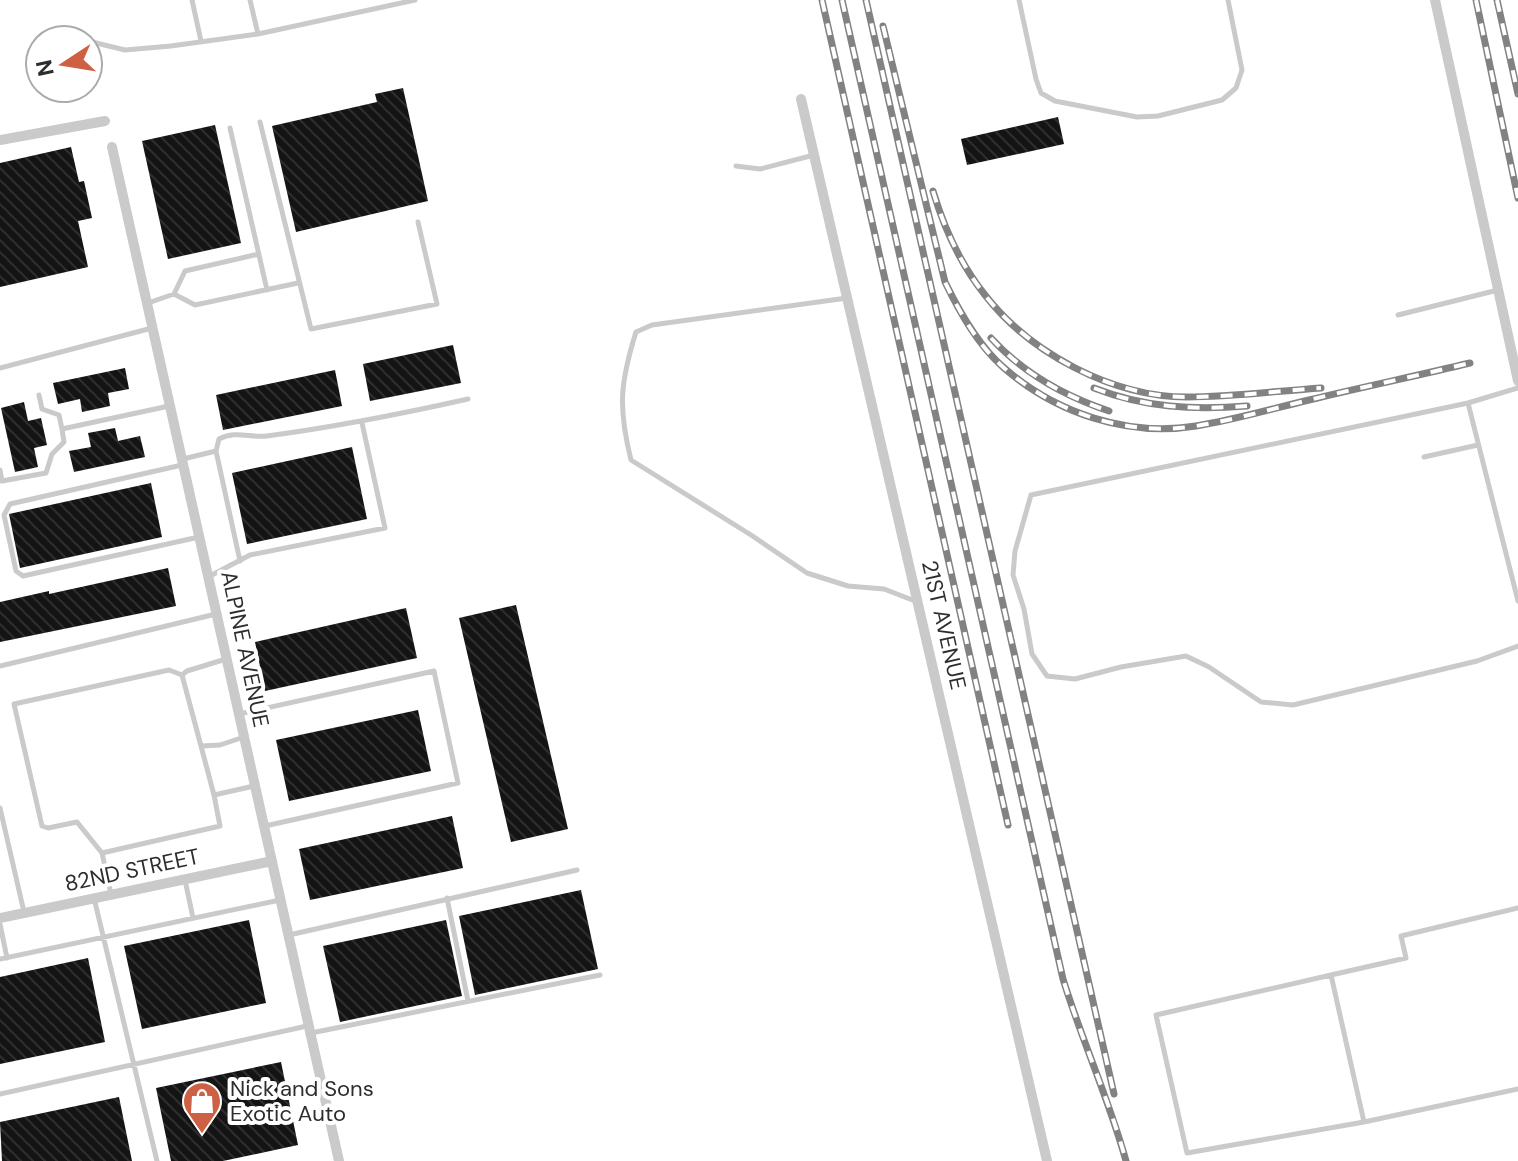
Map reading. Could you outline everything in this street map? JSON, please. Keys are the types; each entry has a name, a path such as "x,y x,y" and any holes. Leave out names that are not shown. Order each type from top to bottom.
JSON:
{"street":[{"path":"1435,0 1518,381"},
{"name":"21ST AVENUE","path":"801,99 1047,1161"},
{"path":"0,140 105,121"},
{"name":"ALPINE AVENUE","path":"112,147 336,1160"},
{"name":"82ND STREET","path":"0,921 24,913 272,861"}],"lane":[{"path":"192,0 201,41"},
{"path":"250,0 258,34"},
{"path":"104,44 125,50 258,34 415,0"},
{"path":"1019,0 1041,93 1055,101 1137,117 1158,116 1222,100 1236,88 1242,70 1228,0"},
{"path":"260,122 311,329 437,304 418,222"},
{"path":"230,128 267,290"},
{"path":"736,166 760,169 815,155"},
{"path":"148,303 174,294 185,271 259,254"},
{"path":"174,294 195,305 298,283"},
{"path":"1398,315 1498,290"},
{"path":"848,298 652,325 636,332 624,370 622,422 631,460 807,573 848,586 884,589 918,601"},
{"path":"0,368 153,328"},
{"path":"1518,388 1468,403 1031,495 1015,551 1013,575 1024,609 1032,654 1047,676 1075,679 1121,667 1186,656 1209,667 1261,702 1293,705 1477,661 1518,646"},
{"path":"0,470 2,481 46,473 52,454 64,442 59,415 42,409 39,395"},
{"path":"240,561 216,451 219,439 230,435 256,437 362,423 468,399"},
{"path":"1468,403 1518,601"},
{"path":"62,429 170,406"},
{"path":"209,577 250,555 385,528 362,423"},
{"path":"1424,457 1478,445"},
{"path":"199,537 23,576 16,571 4,515 10,504 183,462 216,451"},
{"path":"0,666 217,614"},
{"path":"182,675 227,658"},
{"path":"111,895 102,853 77,822 48,828 42,826 14,704 169,670 182,675"},
{"path":"239,714 434,671 458,783 264,827"},
{"path":"102,853 220,826 182,675"},
{"path":"201,746 220,745 244,737"},
{"path":"214,795 255,786"},
{"path":"0,808 24,913"},
{"path":"288,935 577,870"},
{"path":"185,879 193,918"},
{"path":"94,898 157,1161"},
{"path":"447,898 468,1001"},
{"path":"0,921 4,959 280,900"},
{"path":"1518,908 1401,936 1406,958 1156,1015 1187,1153 1364,1122 1518,1089"},
{"path":"0,1094 309,1030 600,975"},
{"path":"1331,975 1364,1122"}],"building":[{"path":"403,88 428,201 296,232 272,126 377,102 375,94"},
{"path":"1058,117 1064,144 967,165 961,139"},
{"path":"215,125 241,243 168,259 142,141"},
{"path":"71,147 79,182 84,181 92,218 78,221 88,267 0,287 0,163"},
{"path":"453,345 461,383 370,401 363,364"},
{"path":"125,368 129,389 108,393 110,406 82,412 80,399 58,404 53,383"},
{"path":"335,370 342,406 223,430 216,395"},
{"path":"24,402 28,421 41,418 47,445 34,448 38,467 15,472 1,408"},
{"path":"115,428 118,441 140,436 145,457 74,472 69,451 91,447 88,433"},
{"path":"352,447 367,519 247,544 232,473"},
{"path":"151,483 162,537 20,568 9,514"},
{"path":"168,568 176,606 0,642 0,602"},
{"path":"516,605 568,829 511,842 459,618"},
{"path":"406,608 417,658 265,691 255,642"},
{"path":"418,710 431,771 289,801 276,740"},
{"path":"452,816 463,868 310,900 299,849"},
{"path":"581,890 598,969 475,995 459,916"},
{"path":"249,920 266,1003 142,1029 124,946"},
{"path":"446,920 462,996 340,1022 323,946"},
{"path":"88,958 105,1042 0,1064 0,977"},
{"path":"281,1062 298,1145 223,1161 171,1161 156,1088"},
{"path":"119,1097 132,1161 2,1161 0,1122"}],"railway":[{"path":"822,0 1008,825"},
{"path":"842,0 1063,979 1126,1161"},
{"path":"866,0 1114,1094"},
{"path":"1476,0 1518,198"},
{"path":"1497,0 1518,94"},
{"path":"883,26 945,282 963,317 986,349 1003,367 1045,397 1093,418 1144,428 1170,429 1224,421 1470,363"},
{"path":"933,191 954,246 985,295 1025,335 1075,368 1102,380 1159,395 1220,396 1321,388"},
{"path":"991,338 1003,351 1045,382 1109,411"},
{"path":"1094,388 1151,404 1208,408 1247,406"}],"place":[{"name":"Nick and Sons Exotic Auto","path":"202,1135"}]}
